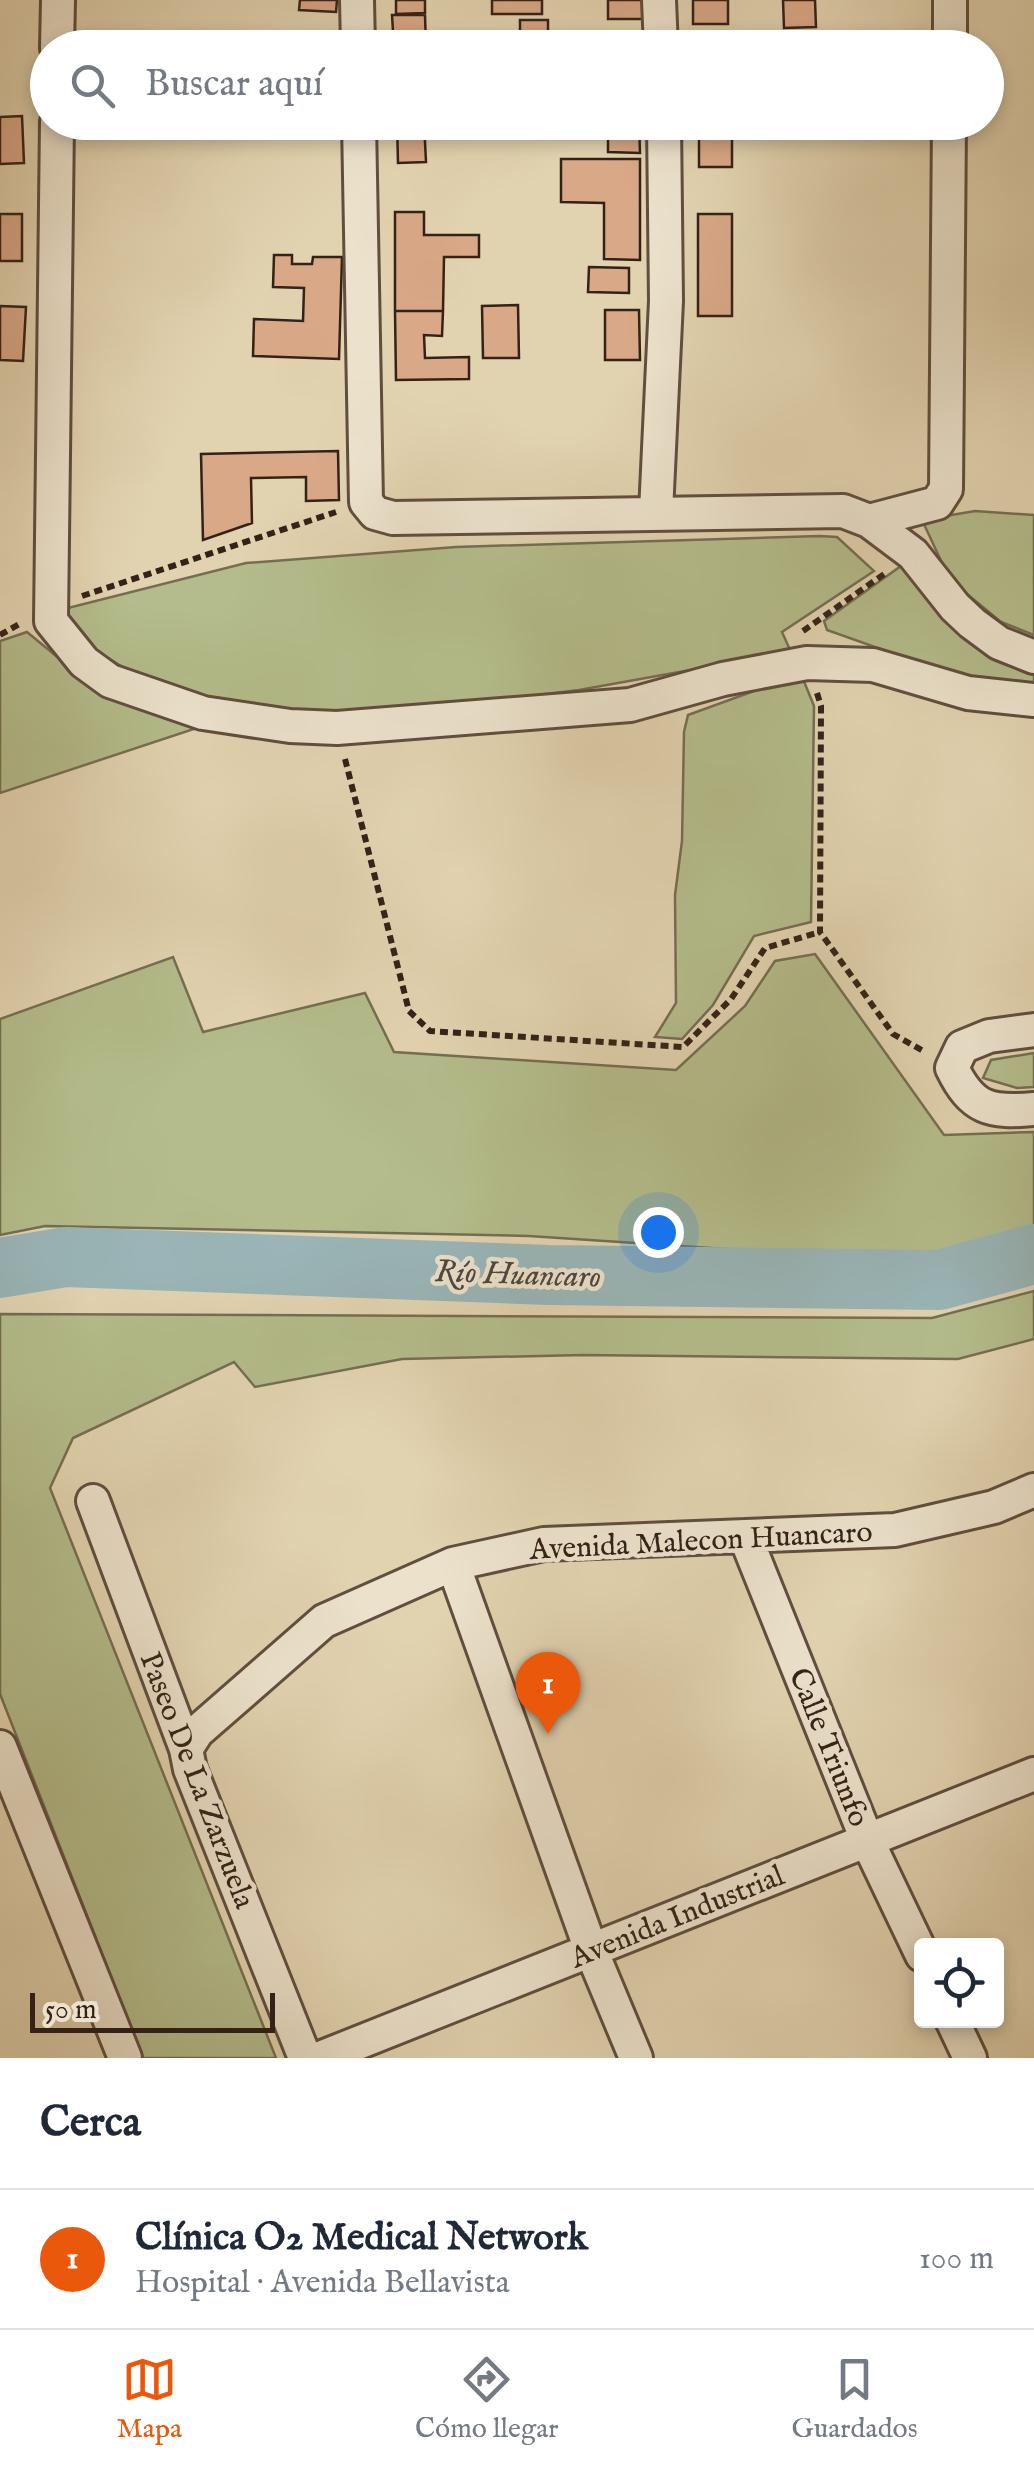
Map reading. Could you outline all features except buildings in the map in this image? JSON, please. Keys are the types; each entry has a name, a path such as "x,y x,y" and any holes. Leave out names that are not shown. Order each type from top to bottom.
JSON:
{"street":[{"path":"57,30 58,0"},
{"path":"357,0 358,30"},
{"path":"659,0 660,30"},
{"path":"950,0 950,30"},
{"path":"57,140 51,621 84,662 110,681 202,713 263,724 337,728 630,705 723,679 807,662 872,665 968,693 1034,700"},
{"path":"359,140 366,502 374,514 393,518 843,511 870,520 913,554 954,607 972,623 999,643 1034,657"},
{"path":"656,512 666,301 664,140"},
{"path":"870,520 937,502 946,489 949,140"},
{"path":"1034,1030 989,1036 962,1047 952,1068 966,1096 1000,1112 1034,1109"},
{"name":"Avenida Malecon Huancaro","path":"186,1749 197,1732 324,1621 452,1564 544,1544 894,1530 994,1507 1034,1490"},
{"name":"Paseo De La Zarzuela","path":"93,1501 186,1749 190,1770 305,2058"},
{"name":"Calle Triunfo","path":"745,1536 867,1840 914,1939"},
{"path":"452,1564 591,1950 636,2058"},
{"path":"0,1747 125,2057 116,2058"},
{"name":"Avenida Industrial","path":"320,2058 1034,1774"},
{"path":"956,2028 970,2058"}],"path":[{"path":"0,635 52,606 366,502"},
{"path":"913,554 798,634 821,706 820,932 893,1034 952,1068"},
{"path":"337,728 409,1012 430,1031 684,1047 731,999 765,948 820,932"}],"green space":[{"path":"975,511 1034,515 1034,635 1001,622 950,580 922,520"},
{"path":"837,537 874,571 782,632 791,652 579,690 337,720 206,702 149,684 63,629 52,612 246,563 456,547"},
{"path":"901,566 959,631 994,656 1034,673 1034,696 827,630 824,621"},
{"path":"27,632 90,684 206,725 0,793 0,641"},
{"path":"801,674 814,706 811,922 754,936 713,1005 682,1039 655,1037 676,1003 675,895 682,841 684,732 688,715"},
{"path":"815,954 944,1135 1034,1132 1034,1235 959,1253 877,1259 529,1236 45,1226 0,1235 0,1019 173,957 203,1032 365,993 394,1052 676,1070 745,1006 775,961"},
{"path":"1034,1053 1034,1087 1017,1088 983,1078 991,1060"},
{"path":"1034,1291 1034,1339 958,1359 583,1355 402,1359 255,1387 234,1362 73,1438 50,1488 276,2058 143,2058 0,1694 0,1314 932,1318"}],"waterway":[{"name":"Río Huancaro","path":"0,1268 66,1257 549,1275 939,1280 1034,1254"}],"place":[{"name":"Clínica O2 Medical Network","path":"548,1734"}]}
